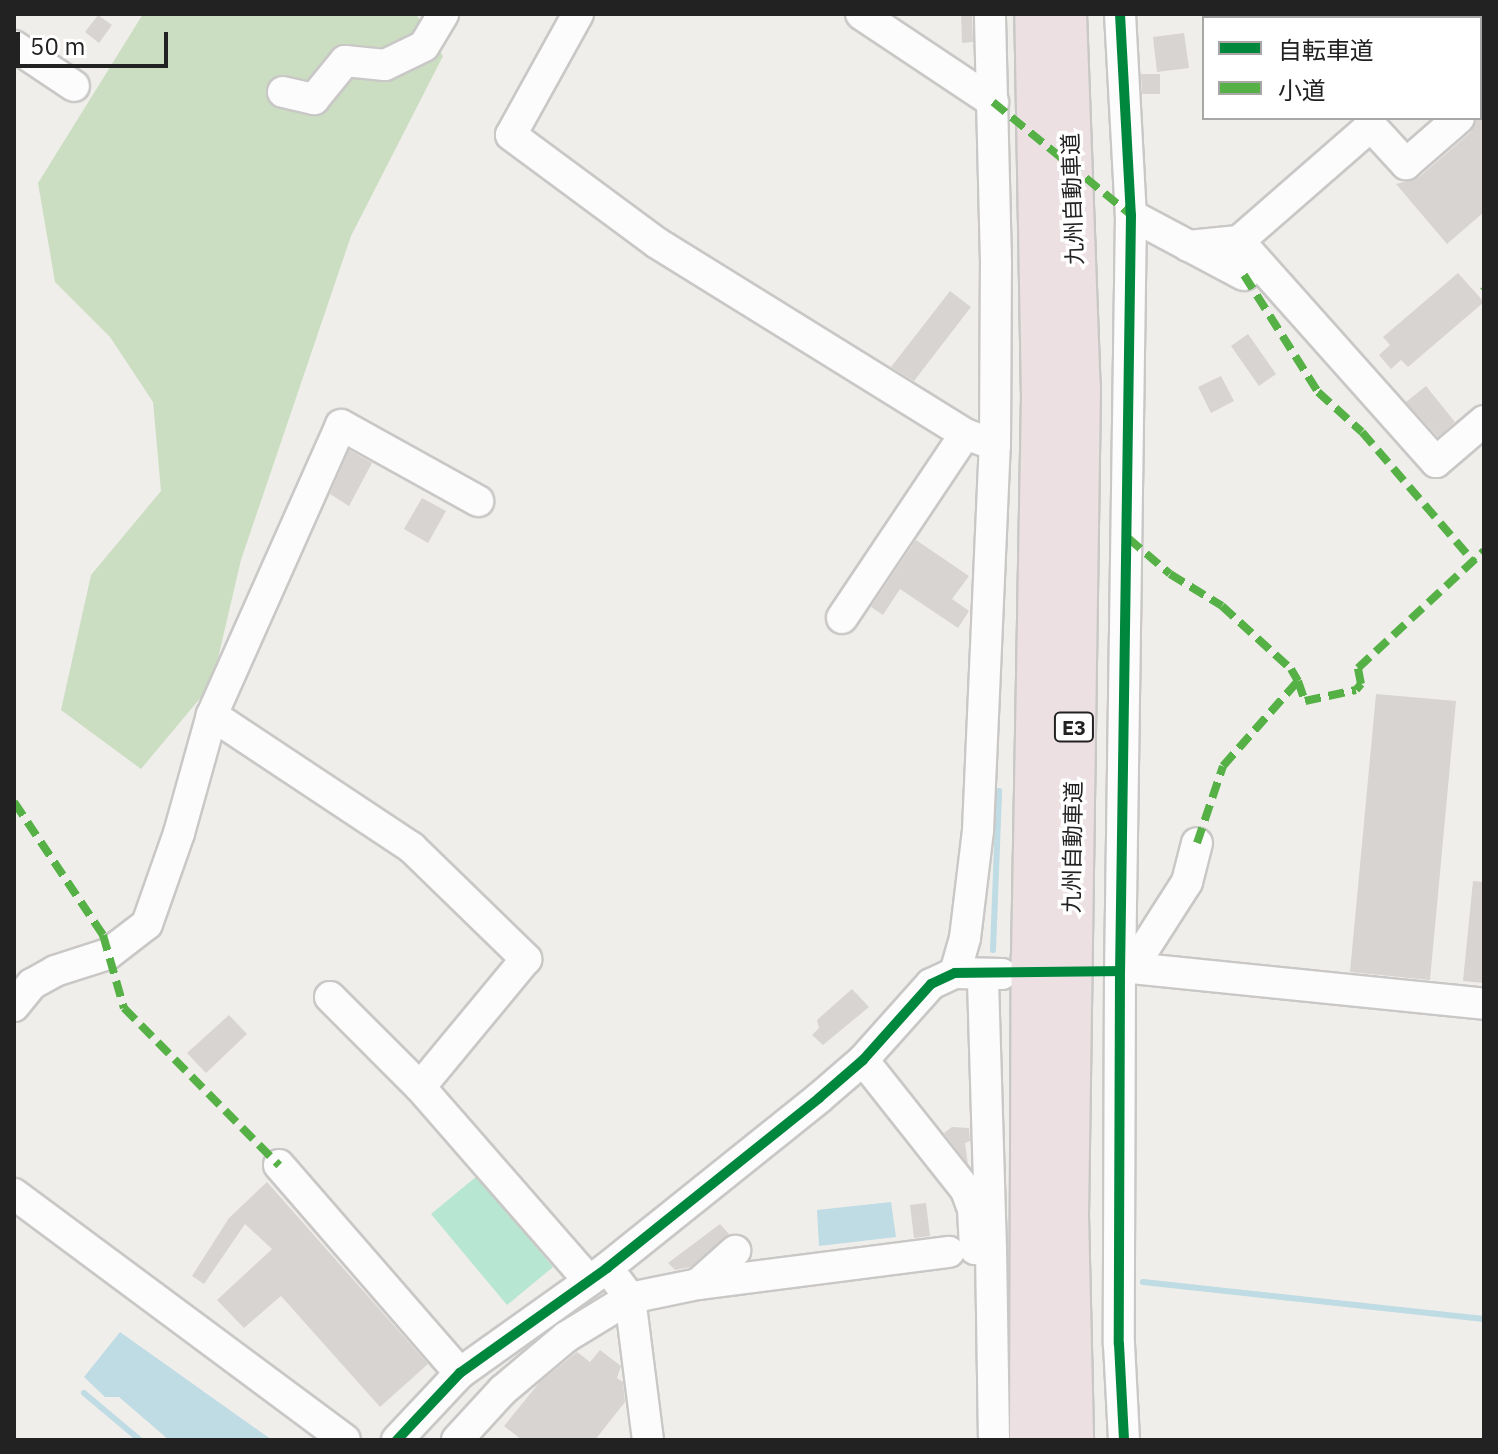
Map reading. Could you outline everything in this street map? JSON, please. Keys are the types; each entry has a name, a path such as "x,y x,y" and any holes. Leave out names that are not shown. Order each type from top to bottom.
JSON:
{"highway":[{"name":"九州自動車道","path":"1031,1440 1032,1066 1043,398 1036,14"},
{"name":"九州自動車道","path":"1065,14 1079,388 1067,1199 1072,1440"}],"street":[{"path":"283,92 314,99 345,61 385,65 424,46 443,14"},
{"path":"578,14 511,135 657,243 965,434 995,445"},
{"path":"861,14 993,102"},
{"path":"972,1250 980,974 965,938 978,830 995,445 990,14"},
{"path":"1120,14 1131,215 1119,1344 1124,1440"},
{"path":"14,46 74,86"},
{"path":"1188,246 1239,241 1371,126 1406,164 1457,120"},
{"path":"1131,215 1244,275"},
{"path":"1239,241 1436,462 1484,421"},
{"path":"14,1006 32,984 55,971 108,954 147,924 179,833 212,715 341,425 478,501"},
{"path":"842,618 965,434"},
{"path":"212,715 411,847 526,959 420,1087"},
{"path":"1124,968 1187,882 1197,843"},
{"path":"1087,972 1124,968 1484,1004"},
{"path":"397,1440 460,1373 598,1275 863,1060 931,984 980,974"},
{"path":"330,997 598,1275 630,1298 648,1440"},
{"path":"863,1060 966,1190 973,1209 972,1250 994,1440"},
{"path":"279,1165 460,1373"},
{"path":"14,1194 345,1440"},
{"path":"457,1440 503,1390 566,1337 630,1298 698,1284 972,1250"},
{"path":"698,1284 735,1251"}],"green space":[{"path":"143,14 416,14 443,56 351,236 241,560 212,684 141,769 61,710 91,575 161,491 153,402 110,337 55,282 38,183"},
{"path":"477,1176 553,1267 507,1305 431,1214"}],"water":[{"path":"891,1202 896,1237 819,1246 817,1210"},
{"path":"120,1332 272,1440 169,1440 119,1397 105,1397 84,1377"}],"building":[{"path":"961,14 972,14 973,42 962,43"},
{"path":"98,15 112,25 99,43 85,32"},
{"path":"1184,33 1189,68 1157,72 1153,37"},
{"path":"1141,74 1160,74 1160,94 1142,94"},
{"path":"1482,117 1484,212 1447,244 1396,184 1418,178 1471,132 1476,120 1482,120"},
{"path":"1458,273 1484,302 1408,367 1401,360 1391,369 1379,355 1390,345 1383,337"},
{"path":"950,291 971,307 914,381 891,367"},
{"path":"1248,334 1276,374 1259,386 1231,346"},
{"path":"1221,376 1234,401 1211,413 1198,387"},
{"path":"1426,386 1455,422 1438,437 1406,402"},
{"path":"349,450 372,463 349,506 330,494"},
{"path":"422,498 446,511 428,543 404,529"},
{"path":"916,540 969,576 952,599 969,611 958,628 900,589 883,615 871,607"},
{"path":"1376,694 1456,701 1430,980 1350,972"},
{"path":"1473,881 1484,882 1484,983 1463,981"},
{"path":"852,989 869,1007 823,1045 812,1035 819,1028 817,1020"},
{"path":"229,1015 247,1034 206,1073 187,1053"},
{"path":"952,1127 969,1128 970,1141 965,1143 968,1164 944,1133"},
{"path":"267,1182 428,1364 380,1407 281,1296 244,1328 217,1300 272,1249 245,1224 204,1284 192,1276 229,1218"},
{"path":"926,1203 930,1236 914,1238 910,1205"},
{"path":"720,1224 729,1234 690,1267 675,1270 668,1263"},
{"path":"600,1350 621,1366 617,1378 623,1382 625,1402 595,1440 522,1440 504,1426 539,1383 577,1352 590,1362"}],"waterway":[{"path":"993,950 999,791"},
{"path":"1143,1282 1484,1319"},
{"path":"84,1393 140,1440"}],"marked path":[{"path":"993,102 1131,215"},
{"path":"1244,275 1318,392 1362,432 1474,562"},
{"path":"1128,538 1170,574 1222,606 1291,669 1298,681"},
{"path":"1197,843 1223,766 1298,681 1305,701 1356,690 1361,684 1358,668 1484,551"},
{"path":"14,802 103,935 124,1008 279,1165"}],"cycle path":[{"path":"1120,14 1131,215 1120,971 1119,1344 1124,1440"},
{"path":"397,1440 460,1373 607,1268 819,1098 863,1060 931,984 955,973 1120,971"}]}
